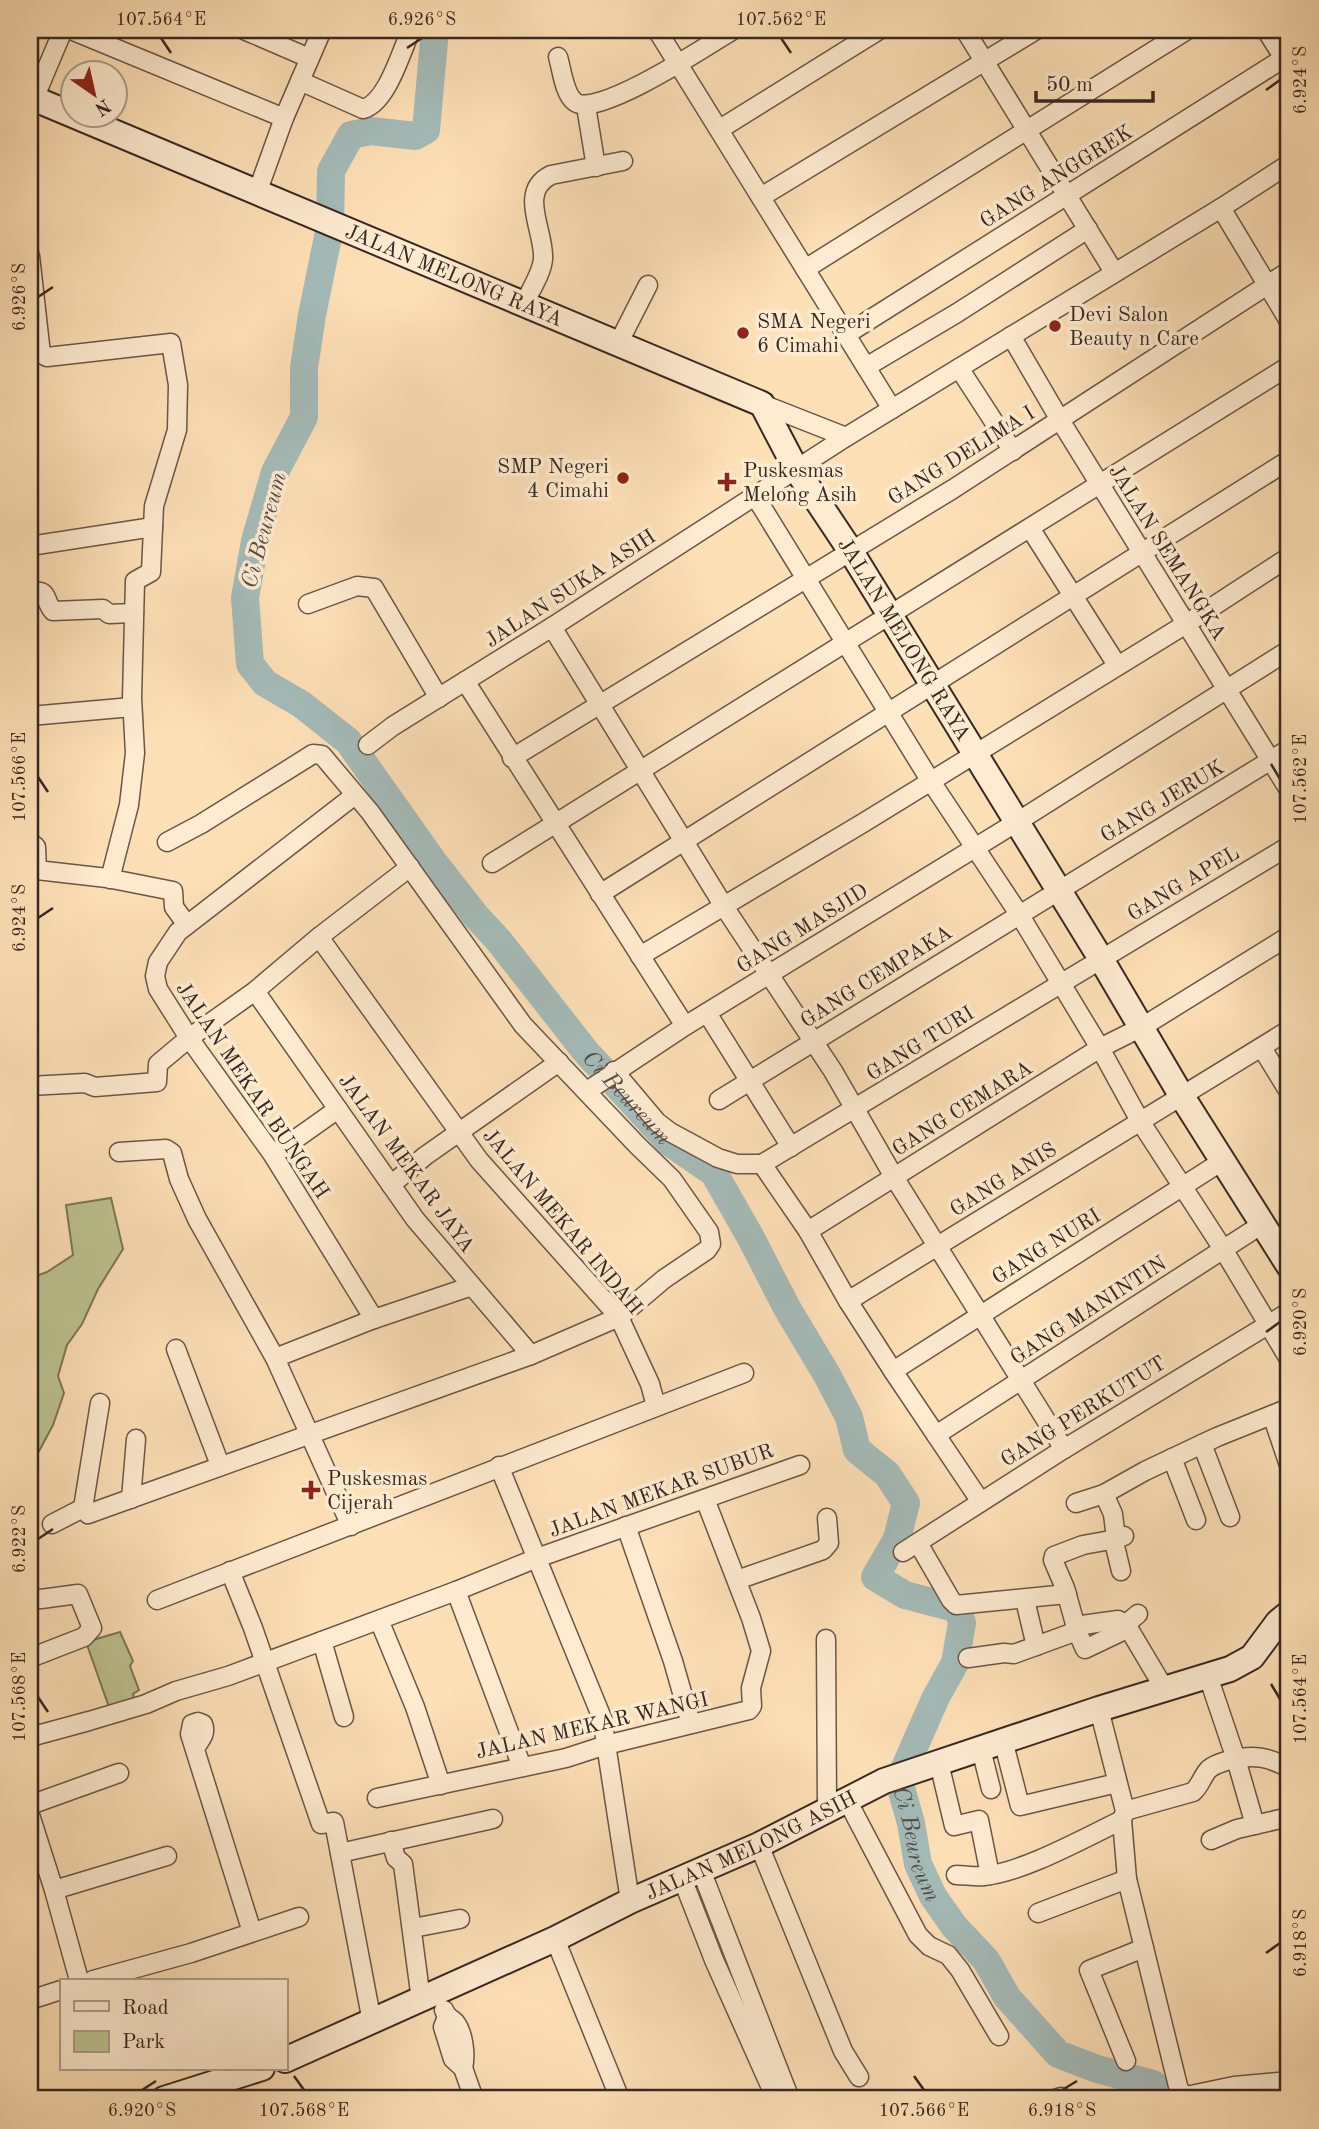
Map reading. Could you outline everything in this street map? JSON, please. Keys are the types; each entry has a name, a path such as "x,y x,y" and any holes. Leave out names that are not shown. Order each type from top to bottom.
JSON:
{"main road":[{"name":"JALAN MELONG RAYA","path":"32,98 762,404 796,469 850,550 1101,959 1181,1095 1289,1266"},
{"name":"JALAN MELONG ASIH","path":"287,2059 555,1939 630,1901 759,1845 884,1781 1099,1709 1230,1669 1252,1657 1278,1622 1289,1613"},
{"path":"164,2099 256,2070"}],"street":[{"path":"32,98 63,30"},
{"path":"71,30 284,118"},
{"path":"247,30 309,58"},
{"path":"257,192 284,118 322,30"},
{"path":"300,81 363,109 371,107 387,89 411,30"},
{"path":"657,30 892,409"},
{"path":"558,57 569,96 578,104 586,106 629,91 733,30"},
{"path":"720,129 879,30"},
{"path":"965,30 1114,272"},
{"path":"761,197 1036,30"},
{"path":"805,269 1186,30"},
{"path":"1266,30 1288,60"},
{"name":"GANG ANGGREK","path":"847,334 1288,60"},
{"path":"586,106 596,167"},
{"path":"524,304 543,262 534,191 540,180 551,175 623,161"},
{"name":"JALAN SUKA ASIH","path":"368,745 402,720 552,627 846,437 1289,164"},
{"path":"1221,208 1289,321"},
{"path":"866,367 957,313 1088,229"},
{"path":"30,256 41,354 44,357 172,344 178,385 177,430 155,506 151,572 135,581 132,707 135,753 129,805 110,879"},
{"name":"GANG DELIMA I","path":"512,758 1013,451 1289,271"},
{"path":"618,344 648,285"},
{"name":"JALAN SEMANGKA","path":"1011,336 1289,790"},
{"path":"492,863 1289,366"},
{"path":"959,368 1013,451"},
{"path":"762,404 846,437"},
{"path":"600,894 1289,460"},
{"path":"755,496 930,780 1019,914 1100,1048 1140,1121 1223,1249 1289,1359"},
{"path":"30,546 153,527"},
{"path":"1030,528 1117,665"},
{"path":"640,956 725,908 1186,624 1289,557"},
{"path":"309,604 357,586 374,589 439,698"},
{"path":"30,592 40,590 44,593 53,611 103,609 109,614 134,613"},
{"path":"552,627 725,908 833,1070 894,1177 1064,1449"},
{"name":"GANG MASJID","path":"589,1089 685,1026 976,848 1289,650"},
{"path":"465,681 553,823 685,1026"},
{"path":"30,716 132,707"},
{"name":"GANG JERUK","path":"1058,891 1289,749"},
{"path":"100,1403 83,1508 91,1514 531,1354 619,1317 664,1279 707,1250 711,1244 709,1232 672,1179 637,1145 589,1089 523,1025 410,867 322,755 313,754 201,824 167,842"},
{"name":"JALAN MEKAR BUNGAH","path":"355,795 177,932 158,962 155,976 158,989 189,1038 273,1155 374,1319"},
{"path":"30,845 36,847 37,870 110,879 173,891 174,907 187,925"},
{"name":"GANG APEL","path":"1101,959 1289,846"},
{"path":"30,1086 85,1083 95,1087 157,1082 158,1063 255,991 319,937 410,867"},
{"name":"GANG CEMPAKA","path":"719,1100 1058,891"},
{"name":"GANG CEMARA","path":"808,1231 1100,1048 1142,1027 1289,936"},
{"name":"JALAN MEKAR INDAH","path":"319,937 479,1160 619,1317 650,1384 656,1406"},
{"name":"GANG TURI","path":"762,1164 1101,959"},
{"name":"JALAN MEKAR JAYA","path":"255,991 415,1219 531,1354"},
{"path":"707,1013 791,1147"},
{"name":"GANG ANIS","path":"848,1301 1289,1030"},
{"path":"1262,1048 1289,1092"},
{"path":"391,1185 459,1132 559,1062"},
{"path":"613,1072 657,1122 670,1132 718,1158 737,1164 762,1164 808,1231 848,1301 893,1371 981,1503"},
{"path":"273,1155 338,1109"},
{"path":"119,1152 166,1149 172,1153 179,1179 197,1219 275,1358 351,1526"},
{"name":"GANG NURI","path":"893,1371 1224,1160"},
{"name":"GANG MANINTIN","path":"936,1435 1264,1223"},
{"path":"275,1358 374,1319 471,1286"},
{"name":"GANG PERKUTUT","path":"1025,1600 956,1605 911,1548 1064,1449 1289,1312"},
{"path":"177,1349 220,1465"},
{"path":"157,1600 744,1373"},
{"path":"1076,1503 1104,1494 1202,1444 1289,1408"},
{"path":"1272,1415 1289,1465"},
{"path":"131,1499 136,1440"},
{"path":"1202,1444 1230,1517"},
{"path":"1172,1458 1196,1520"},
{"name":"JALAN MEKAR SUBUR","path":"30,1737 146,1704 176,1691 228,1676 537,1559 800,1465"},
{"path":"499,1466 602,1718 630,1901"},
{"path":"1104,1494 1120,1537 1115,1546 1122,1572"},
{"path":"705,1499 737,1580 823,1550 829,1543 827,1518"},
{"path":"52,1524 83,1508"},
{"path":"626,1527 673,1661 691,1724"},
{"path":"1120,1537 1083,1545 1052,1557 1084,1647 1087,1649 1131,1622"},
{"path":"230,1571 321,1824 334,1822 372,2022"},
{"name":"JALAN MEKAR WANGI","path":"377,1798 566,1758 606,1745 745,1712 752,1706 751,1688 761,1651 737,1580"},
{"path":"457,1591 522,1767"},
{"path":"30,1598 78,1594 92,1628 84,1637 30,1658"},
{"path":"1036,1646 1025,1600 1067,1594"},
{"path":"379,1620 415,1707 441,1785"},
{"path":"968,1658 1014,1654 1076,1628 1118,1620 1131,1622"},
{"path":"1131,1622 1164,1688"},
{"path":"826,1639 837,1804 918,1935 929,1946 948,1955 960,1970 999,2036"},
{"path":"322,1641 344,1717"},
{"path":"1208,1676 1255,1825"},
{"path":"1099,1709 1124,1816 1128,1879 1182,2094 1186,2096 1289,2081"},
{"path":"992,1744 1020,1806 1117,1783"},
{"path":"991,1789 992,1744"},
{"path":"195,1748 252,1932"},
{"path":"956,1875 981,1877 1036,1860 1124,1816 1193,1792 1200,1786 1209,1769 1216,1764 1255,1755 1269,1758 1289,1768"},
{"path":"928,1766 954,1826 979,1820 990,1875"},
{"path":"30,1805 119,1773"},
{"path":"30,1815 79,1979"},
{"path":"1211,1840 1237,1829 1289,1817"},
{"path":"340,1853 493,1819"},
{"path":"391,1841 396,1858 403,1864 413,1928 429,1997 447,2017 443,2027 453,2059 463,2068 474,2099"},
{"path":"759,1845 843,2051 859,2077"},
{"path":"54,1891 167,1856"},
{"path":"691,1874 714,1960 776,2099"},
{"path":"691,1874 790,2099"},
{"path":"1038,1913 1128,1879"},
{"path":"96,1979 299,1917"},
{"path":"413,1928 460,1919"},
{"path":"555,1939 620,2099"},
{"path":"1126,2061 1089,1970 1144,1948"},
{"path":"30,2000 60,1990"},
{"path":"1055,2099 1065,2099"}],"green space":[{"path":"111,1198 123,1249 98,1289 82,1324 67,1345 58,1376 64,1393 53,1425 30,1468 30,1278 47,1272 73,1255 66,1205"},
{"path":"120,1632 133,1661 130,1666 139,1690 133,1694 134,1699 109,1707 86,1642"}],"waterway":[{"name":"Ci Beureum","path":"435,30 426,130 415,136 371,131 351,135 331,171 330,227 304,368 304,417 275,472 255,541 245,598 250,664 265,683 301,704 348,741 435,864 586,1052 669,1142 714,1173 849,1417 857,1450 887,1474 906,1503 897,1539 875,1577 905,1595 958,1609 962,1623 955,1663 936,1697 899,1781 911,1823 918,1864 933,1896 954,1926 986,1960 1007,1997 1058,2054 1097,2069 1153,2084 1167,2099"}],"place":[{"name":"Devi Salon Beauty n Care","path":"1055,326"},
{"name":"SMA Negeri 6 Cimahi","path":"743,333"},
{"name":"SMP Negeri 4 Cimahi","path":"623,478"},
{"name":"Puskesmas Melong Asih","path":"727,482"},
{"name":"Puskesmas Cijerah","path":"311,1490"}]}
